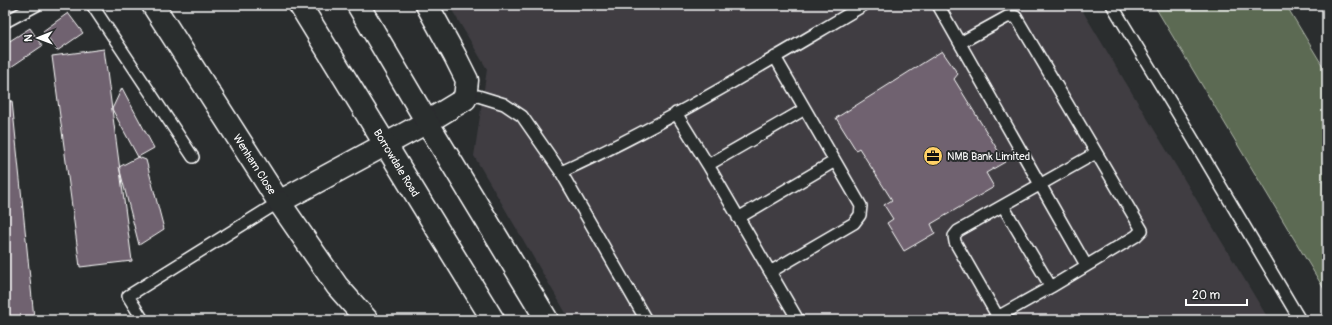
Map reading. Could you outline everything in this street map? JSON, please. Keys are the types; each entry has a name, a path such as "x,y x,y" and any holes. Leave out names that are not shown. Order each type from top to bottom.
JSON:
{"main road":[{"name":"Wenham Close","path":"153,5 279,202 427,122 465,99"},
{"name":"Borrowdale Road","path":"300,5 493,320"},
{"path":"358,5 547,320"},
{"path":"427,5 467,80 465,99"},
{"path":"279,202 338,286 367,320"}],"lane":[{"path":"5,22 37,5"},
{"path":"92,5 193,157"},
{"path":"561,172 603,153 676,113 864,5"},
{"path":"938,5 1086,265"},
{"path":"1112,5 1300,320"},
{"path":"960,43 1007,17 1016,17 1142,230 1136,236 1051,287 995,318 954,242 954,236 958,231 1096,153"},
{"path":"770,272 854,223 860,215 860,206 775,57"},
{"path":"465,99 478,96 504,104 522,116 561,172 646,320"},
{"path":"708,165 806,109"},
{"path":"676,113 798,320"},
{"path":"738,218 835,161"},
{"path":"143,320 128,296 279,202"},
{"path":"1003,206 1051,287"}],"shaded area":[{"path":"449,5 1079,5 1269,320 570,320 474,156 487,69"}],"green space":[{"path":"1154,5 1286,5 1327,73 1327,294"}],"building":[{"path":"5,5 15,5 5,11"},
{"path":"68,13 83,33 57,51 43,31"},
{"path":"30,28 42,46 5,71 5,44"},
{"path":"104,49 132,261 80,267 52,56"},
{"name":"NMB Bank Limited","path":"942,51 958,74 954,79 1005,162 986,173 994,187 931,224 935,233 904,251 887,223 893,219 884,205 892,200 859,148 856,150 836,118"},
{"path":"122,88 154,148 138,157 112,109"},
{"path":"12,101 34,318 5,320 5,102"},
{"path":"138,157 146,160 164,229 139,245 119,167"}],"place":[{"name":"NMB Bank Limited","path":"933,156"}]}
